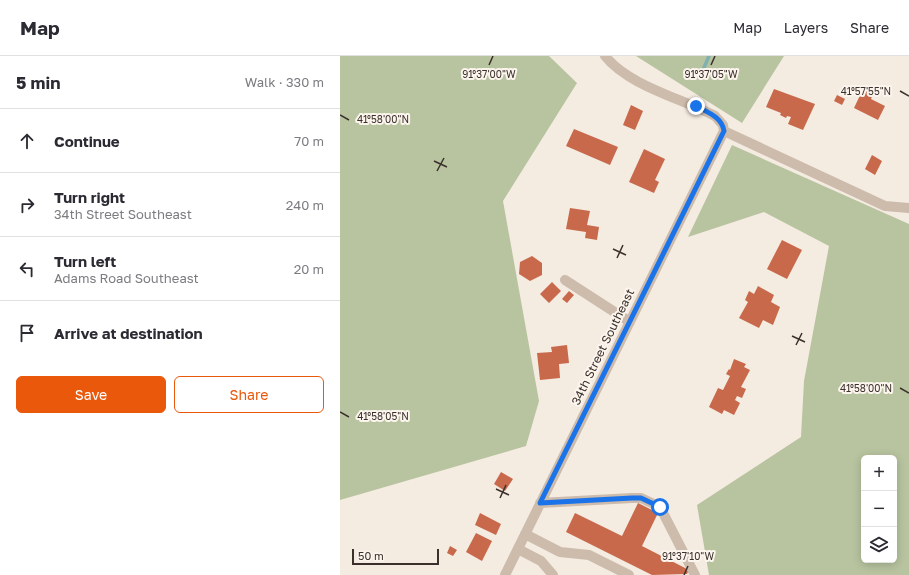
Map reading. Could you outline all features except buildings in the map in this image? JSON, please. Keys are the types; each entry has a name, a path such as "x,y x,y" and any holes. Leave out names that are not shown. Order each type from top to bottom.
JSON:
{"street":[{"path":"605,56 623,72 641,83 715,116 723,125 724,131 885,206 909,208"},
{"name":"34th Street Southeast","path":"505,575 724,131"},
{"path":"565,280 630,322"},
{"path":"540,503 641,498 660,507 695,575"},
{"path":"525,534 560,552 589,555 629,575"},
{"path":"518,549 541,561 553,575"}],"green space":[{"path":"340,56 549,56 577,83 503,201 539,401 526,446 340,500"},
{"path":"636,56 784,56 742,123"},
{"path":"732,145 909,224 909,575 709,575 697,505 801,437 804,381 829,246 764,212 688,237"}],"waterway":[{"path":"703,70 709,56"}],"route":[{"path":"660,507 641,498 540,503 724,131 723,125 715,116 696,106"}]}
